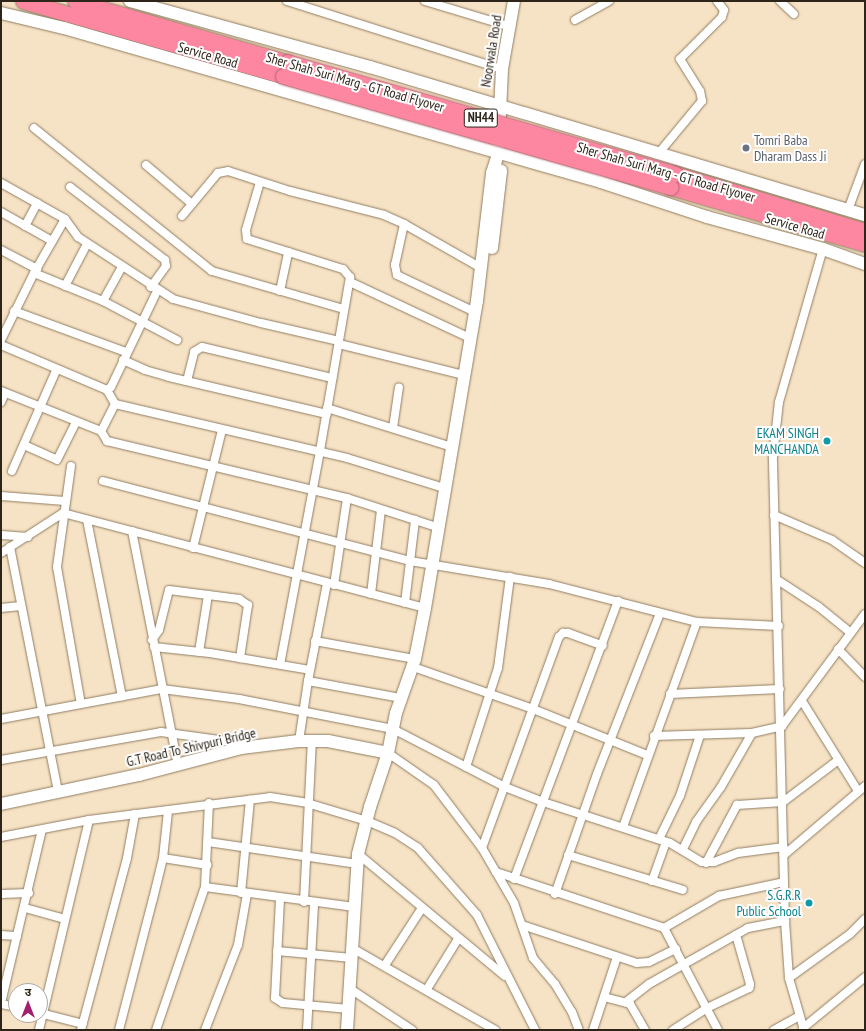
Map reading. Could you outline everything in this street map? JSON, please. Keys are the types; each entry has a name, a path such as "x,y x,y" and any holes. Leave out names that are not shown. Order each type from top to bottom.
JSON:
{"highway":[{"name":"Sher Shah Suri Marg - GT Road Flyover","path":"23,1 95,21 285,69"},
{"name":"Sher Shah Suri Marg - GT Road Flyover","path":"75,1 285,69 673,181 865,231"},
{"name":"Sher Shah Suri Marg - GT Road Flyover","path":"673,181 865,244"}],"street":[{"path":"130,1 157,5 370,67 498,107 865,215"},
{"path":"287,1 502,69"},
{"path":"424,1 510,27"},
{"name":"Noorwala Road","path":"502,155 498,107 502,69 514,1"},
{"path":"574,20 609,1"},
{"path":"658,154 702,101 700,90 680,59 722,17 724,10 717,1"},
{"path":"780,1 794,14"},
{"name":"Service Road","path":"1,13 64,28 502,155 601,182 706,217 823,249 865,264"},
{"path":"34,128 190,253 199,263 226,276 344,309"},
{"path":"393,729 403,715 417,664 435,566 437,527 475,312 492,173 502,155"},
{"path":"347,1030 358,859 370,807 383,771 401,698 417,664 425,608 443,532 486,284 502,155"},
{"path":"848,210 865,164"},
{"path":"146,165 192,204"},
{"path":"182,216 218,173 228,171 260,182 362,208 404,224 481,268"},
{"path":"260,182 246,230 247,239 343,269 347,272 350,282 344,309 298,576 280,664"},
{"path":"1,183 66,219 78,237 154,289 193,306 339,342 463,375"},
{"path":"70,187 165,260 166,266 154,289 111,387 106,390"},
{"path":"25,226 37,203"},
{"path":"1,212 52,241"},
{"path":"1,340 35,271 66,219"},
{"path":"404,224 395,265 397,275 475,312"},
{"path":"65,286 88,244"},
{"path":"823,249 779,402 773,456 782,726 785,922 789,978 804,1029 864,980"},
{"path":"1,250 35,271 65,286 103,301 177,340"},
{"path":"280,291 288,252"},
{"path":"103,301 122,267"},
{"path":"350,282 470,338"},
{"path":"14,311 125,356 145,370 187,381 327,411 393,428 452,446"},
{"path":"1,345 56,371 106,390 116,404 222,430 320,451 391,470 444,488"},
{"path":"187,381 194,352 202,347 332,378"},
{"path":"12,471 56,371"},
{"path":"393,428 399,387"},
{"path":"1,402 3,392 102,431 107,441 347,498 437,527"},
{"path":"102,431 116,404"},
{"path":"24,445 57,460 76,422"},
{"path":"193,548 222,430"},
{"path":"71,466 63,513 57,567 81,704"},
{"path":"104,481 340,544 410,561 510,577 618,601 697,622 779,626"},
{"path":"1,496 65,501"},
{"path":"304,902 307,856 307,803 310,761 303,711 315,641 331,584 340,544 347,498"},
{"path":"371,594 381,510"},
{"path":"63,513 298,576 425,608"},
{"path":"1,553 63,513"},
{"path":"774,515 832,540 865,563"},
{"path":"87,520 122,697"},
{"path":"405,603 415,520"},
{"path":"132,531 169,732 178,766"},
{"path":"1,535 28,537"},
{"path":"10,547 49,753 58,792"},
{"path":"466,767 491,693 498,663 510,577"},
{"path":"776,579 819,606 851,633"},
{"path":"153,644 159,630 169,590 208,595 247,603 240,658"},
{"path":"199,652 208,595"},
{"path":"514,879 603,646 618,601"},
{"path":"1,608 21,606"},
{"path":"555,894 582,814 660,613"},
{"path":"654,736 700,736 752,733 782,726 865,614"},
{"path":"623,827 647,755 697,622"},
{"path":"482,848 561,634 568,633 603,646"},
{"path":"315,641 417,664 573,724 647,755"},
{"path":"153,644 310,670"},
{"path":"838,649 865,677"},
{"path":"308,681 401,698"},
{"path":"1,719 162,689 303,711 393,729 505,787 543,802 662,840 683,849 706,863"},
{"path":"670,694 780,689"},
{"path":"802,701 858,791"},
{"path":"1,760 169,732 226,741 241,748"},
{"path":"683,849 696,822 722,787 752,733"},
{"path":"652,881 662,840 680,796 700,736"},
{"name":"G.T Road To Shivpuri Bridge","path":"1,804 178,766 241,748 306,741 345,743 388,753"},
{"path":"388,753 434,785 482,848 514,903 532,958 555,984 572,1012 579,1030"},
{"path":"706,863 737,805 783,802 838,761"},
{"path":"706,863 738,852 784,851 865,786"},
{"path":"1,837 89,820 168,811 209,803 279,797 307,803 367,821 402,836 434,863 476,915 535,1030"},
{"path":"205,1030 238,945 244,893 250,799"},
{"path":"156,1030 205,888 209,803"},
{"path":"118,1030 162,858 168,811"},
{"path":"48,1015 82,1027 126,858 135,814"},
{"path":"48,986 89,820"},
{"path":"1,1003 4,981 29,893 42,830"},
{"path":"208,842 307,856 358,859 394,882 458,939 506,976"},
{"path":"568,855 682,890"},
{"path":"162,858 207,865"},
{"path":"496,872 555,894 664,928 718,1030"},
{"path":"664,928 719,896 784,882"},
{"path":"205,888 314,904 356,907"},
{"path":"1,894 29,893"},
{"path":"280,899 275,998 283,1002 309,1006 349,1008"},
{"path":"308,1030 314,904"},
{"path":"25,908 65,919"},
{"path":"385,965 422,908"},
{"path":"789,978 850,934 865,919"},
{"path":"626,1002 649,984 752,926 785,922"},
{"path":"522,926 643,964 676,949"},
{"path":"1,935 17,936"},
{"path":"673,1030 707,1008 750,986 736,935"},
{"path":"427,989 458,939"},
{"path":"277,951 312,954 352,953 385,965 495,1030"},
{"path":"593,1030 617,957"},
{"path":"349,988 412,1030"},
{"path":"604,997 626,1002 632,1005 645,1030"},
{"path":"774,1030 799,1016"}],"place":[{"name":"Tomri Baba Dharam Dass Ji","path":"746,148"},
{"name":"EKAM SINGH MANCHANDA","path":"827,441"},
{"name":"S.G.R.R Public School","path":"809,903"}]}
